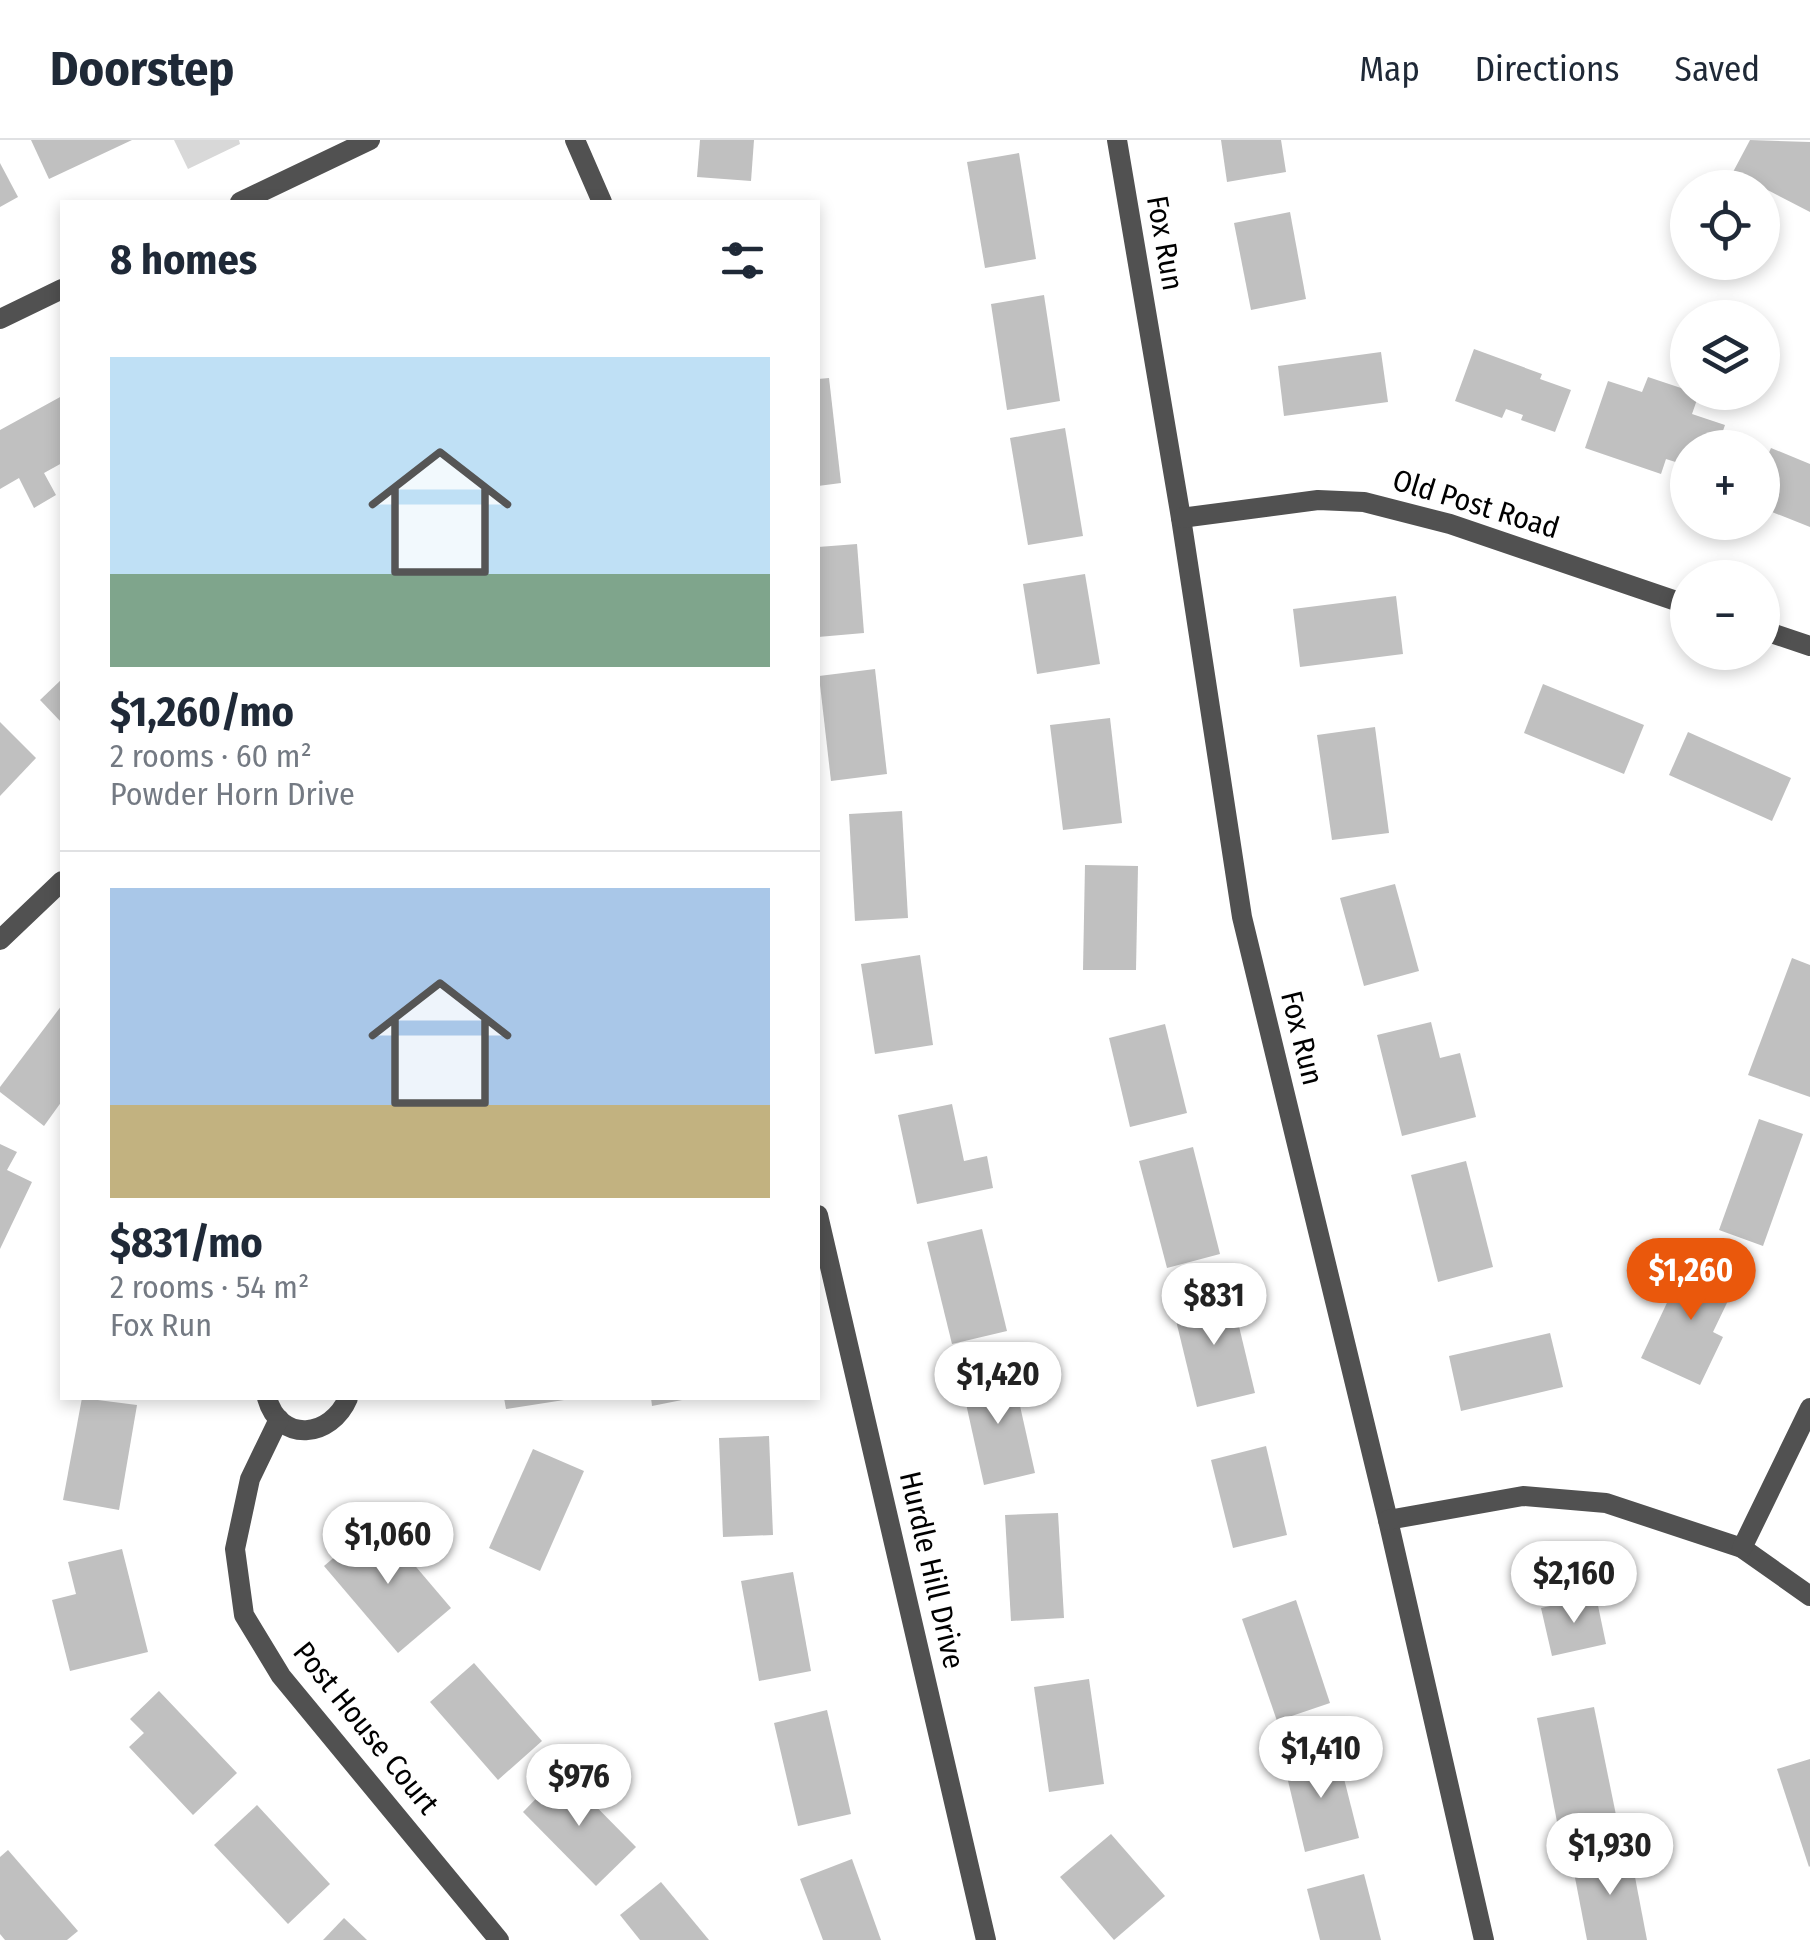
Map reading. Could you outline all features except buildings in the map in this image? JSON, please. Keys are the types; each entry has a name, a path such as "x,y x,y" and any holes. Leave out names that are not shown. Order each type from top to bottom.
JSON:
{"street":[{"path":"244,200 370,140"},
{"path":"575,140 601,200"},
{"name":"Fox Run","path":"1117,140 1181,518 1242,917 1388,1520 1484,1940"},
{"path":"0,319 60,290"},
{"name":"Old Post Road","path":"1181,518 1318,500 1364,502 1450,524 1670,599"},
{"path":"1780,636 1810,646"},
{"path":"0,940 60,883"},
{"name":"Hurdle Hill Drive","path":"820,1224 986,1940"},
{"path":"268,1400 279,1420 291,1427 320,1428 332,1422 347,1400"},
{"path":"1742,1548 1810,1408"},
{"name":"Post House Court","path":"279,1420 250,1479 235,1549 244,1615 280,1676 499,1940"},
{"path":"1388,1520 1523,1496 1606,1503 1742,1548 1810,1596"}],"shaded area":[{"path":"174,140 239,140 240,144 188,169"}]}
